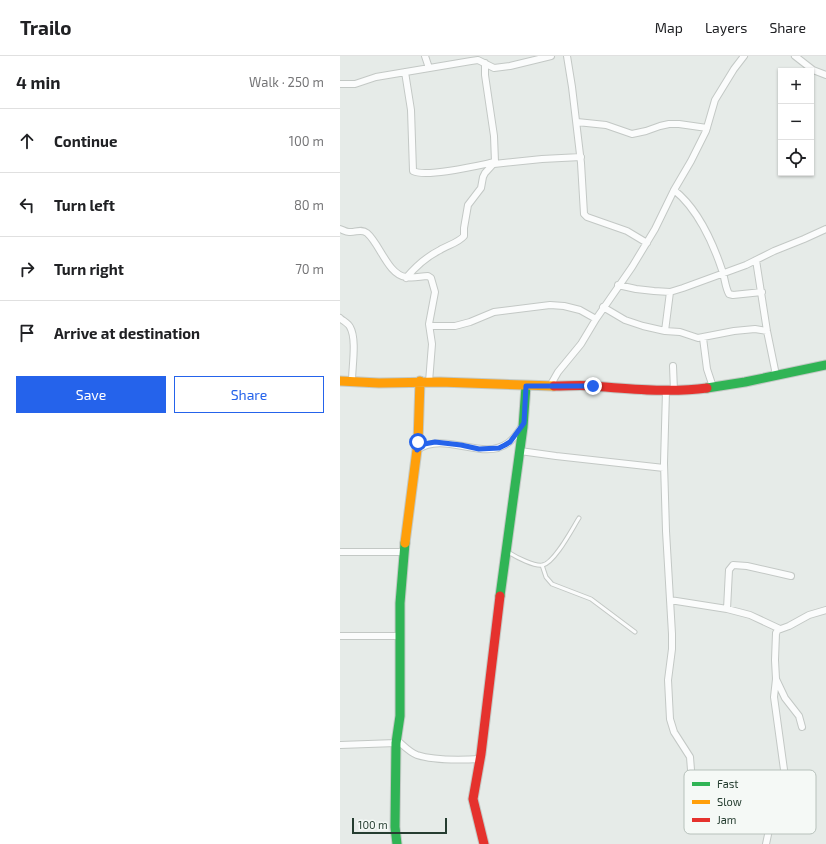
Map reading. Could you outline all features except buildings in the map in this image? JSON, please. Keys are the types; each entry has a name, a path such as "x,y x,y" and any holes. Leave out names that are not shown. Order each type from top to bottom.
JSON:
{"street":[{"path":"425,56 429,68"},
{"path":"340,84 355,84 405,72 480,60 494,68 510,66 551,56"},
{"path":"567,56 581,157 583,209 585,216 627,231 647,243"},
{"path":"550,386 558,372 581,344 603,307 632,267 647,243 707,128 715,100 744,56"},
{"path":"795,56 814,70 826,75"},
{"path":"406,278 429,256 460,241 464,236 468,206 481,188 483,176 495,163 494,136 485,75 480,60"},
{"path":"405,72 411,110 413,171 420,174 495,163 581,157"},
{"path":"577,122 606,125 632,134 669,124 707,128"},
{"path":"674,190 682,196 692,209 710,242 724,273 729,294 762,292"},
{"path":"340,229 351,232 360,230 367,233 378,246 397,274 406,278 428,276 431,278 435,292 430,326 432,344 424,382 401,580 399,636 400,716 396,742 395,827 397,844"},
{"path":"618,285 636,289 670,292 724,273 826,229"},
{"path":"756,260 767,331 775,370 774,377"},
{"path":"665,331 670,292"},
{"path":"430,326 455,326 470,322 494,312 550,305 564,306 580,310 596,319"},
{"path":"603,307 631,322 642,326 665,331 680,332 694,338 703,338 734,331 755,329 767,331"},
{"path":"340,318 349,325 352,332 352,381"},
{"path":"703,338 706,364 713,387"},
{"path":"340,381 424,382 526,386 593,386 670,391 713,387 774,377 826,365"},
{"path":"673,366 664,468 672,649 668,680 670,719 674,732 690,757 691,770"},
{"path":"484,844 473,799 480,759 507,540 524,423 526,386"},
{"path":"417,450 424,444 435,442 479,449 499,448 510,442 524,423"},
{"path":"520,451 664,468"},
{"path":"340,552 404,552"},
{"path":"728,609 729,570 734,565 747,566 791,576"},
{"path":"670,600 728,609 750,615 780,629"},
{"path":"784,770 774,705 776,679 776,633 780,629 789,626 809,615 826,610"},
{"path":"340,636 399,636"},
{"path":"776,679 786,698 799,716 802,727"},
{"path":"340,746 396,742 415,754 425,757 462,760 480,759"},
{"path":"766,844 768,834"}],"lane":[{"path":"506,552 518,558 542,565 549,562 557,553 579,518"},
{"path":"542,565 546,577 552,584 591,599 635,632"}],"traffic: fast":[{"path":"707,388 745,382 826,365"},
{"path":"500,596 523,427 526,386"},
{"path":"397,844 395,827 396,743 400,716 400,603 405,543"}],"traffic: slow":[{"path":"340,381 379,383 440,382 554,386"},
{"path":"405,543 418,442 420,381"}],"traffic: jam":[{"path":"554,386 589,386 665,390 707,388"},
{"path":"484,844 473,799 481,754 500,596"}],"route":[{"path":"418,442 417,450 424,444 435,442 479,449 499,448 510,442 524,423 526,386 593,386"}]}
